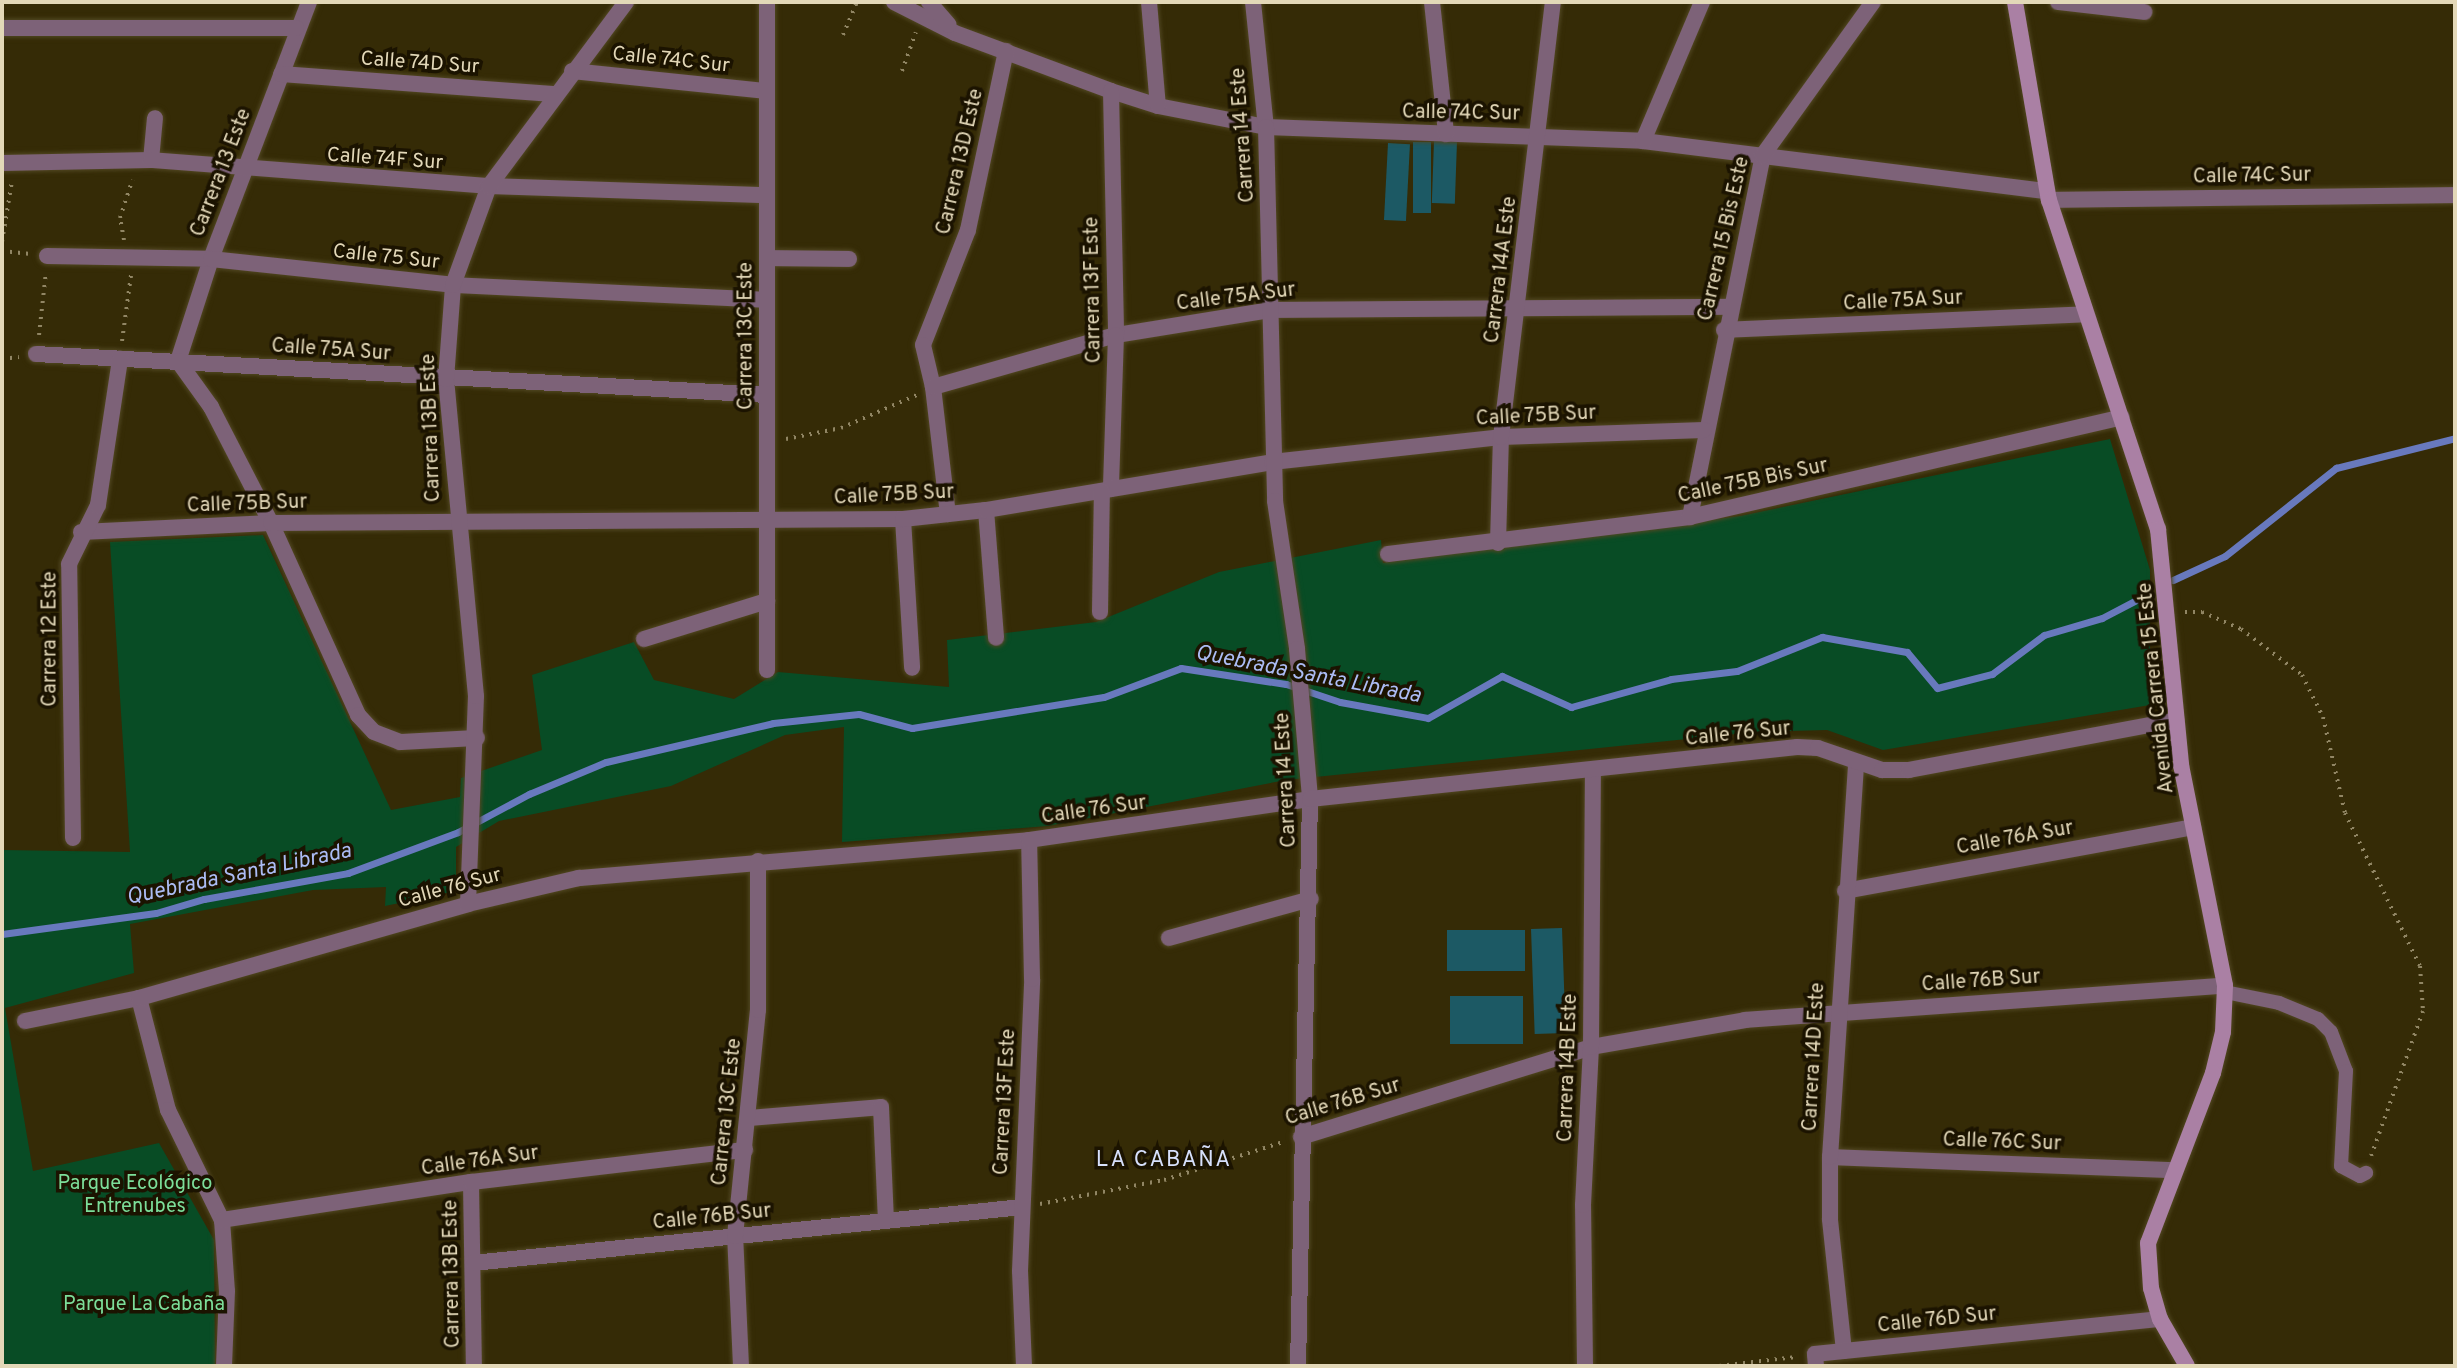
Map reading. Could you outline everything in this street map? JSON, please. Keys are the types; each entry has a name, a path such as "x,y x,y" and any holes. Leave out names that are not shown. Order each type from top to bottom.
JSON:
{"main road":[{"name":"Avenida Carrera 15 Este","path":"2015,2 2048,195 2084,314 2122,417 2158,529 2169,612 2176,720 2193,827 2225,989 2213,1073 2173,1170 2148,1243 2151,1288 2160,1319 2187,1366"}],"street":[{"name":"Carrera 13 Este","path":"178,361 211,259 246,171 296,28 309,2"},
{"name":"Carrera 13B Este","path":"468,904 477,738 473,647 456,522 446,379 453,285 489,186 626,2"},
{"name":"Carrera 13C Este","path":"767,2 767,670"},
{"name":"Calle 74C Sur","path":"894,2 925,9 955,33 1111,91 1158,106 1266,127 1539,134 1643,141 2048,195 2455,195"},
{"path":"1149,2 1158,106"},
{"name":"Carrera 14 Este","path":"1253,2 1266,127 1272,462 1297,649 1310,799 1311,899 1301,1137 1298,1366"},
{"path":"1432,2 1446,134"},
{"name":"Carrera 14A Este","path":"1498,543 1501,437 1553,2"},
{"path":"1643,141 1702,2"},
{"name":"Carrera 15 Bis Este","path":"1690,517 1724,330 1763,155 1873,2"},
{"path":"2058,2 2144,12"},
{"path":"2,28 296,28"},
{"name":"Carrera 13D Este","path":"948,514 933,387 923,345 968,230 1006,51"},
{"name":"Calle 74C Sur","path":"572,71 767,91"},
{"name":"Calle 74D Sur","path":"281,74 556,94"},
{"name":"Carrera 13F Este","path":"1100,612 1116,335 1111,91"},
{"path":"144,161 155,118"},
{"name":"Calle 74F Sur","path":"8,163 144,161 246,171 489,186 767,195"},
{"name":"Calle 75 Sur","path":"47,256 211,259 453,285 767,300"},
{"path":"767,258 849,259"},
{"name":"Calle 75A Sur","path":"933,387 1116,335 1271,310 1729,307"},
{"name":"Calle 75A Sur","path":"1724,330 2084,314"},
{"name":"Calle 75A Sur","path":"36,354 767,395"},
{"name":"Carrera 12 Este","path":"73,838 69,564 81,532 98,505 120,359"},
{"path":"178,361 211,407 271,523 345,690 374,732 400,742 430,744 477,738"},
{"name":"Calle 75B Bis Sur","path":"1388,554 1498,543 1690,517 2122,417"},
{"name":"Calle 75B Sur","path":"81,532 271,523 903,519 986,510 1272,462 1501,437 1704,430"},
{"path":"986,510 996,638"},
{"path":"903,519 912,668"},
{"path":"644,639 767,601"},
{"name":"Calle 76 Sur","path":"25,1021 139,998 468,904 579,878 1029,840 1310,799 1797,747 1818,748 1856,765 1882,770 1943,766 2176,720"},
{"name":"Carrera 14D Este","path":"1844,1351 1830,1219 1830,1157 1836,1011 1856,765"},
{"name":"Carrera 14B Este","path":"1585,1366 1583,1205 1591,1047 1593,771"},
{"name":"Calle 76A Sur","path":"1845,891 2193,827"},
{"name":"Carrera 13F Este","path":"1024,1366 1022,1207 1032,979 1029,840"},
{"name":"Carrera 13C Este","path":"741,1366 735,1236 758,1010 758,861"},
{"path":"1169,938 1311,899"},
{"name":"Calle 76B Sur","path":"1301,1137 1591,1047 1745,1020 1836,1011 2225,989"},
{"path":"139,998 168,1110 222,1220 227,1291 224,1366"},
{"path":"748,1118 881,1107 886,1221"},
{"name":"Calle 76A Sur","path":"222,1220 471,1182 745,1150"},
{"name":"Calle 76C Sur","path":"1830,1157 2173,1170"},
{"name":"Carrera 13B Este","path":"471,1182 474,1366"},
{"name":"Calle 76B Sur","path":"473,1263 1022,1207"},
{"name":"Calle 76D Sur","path":"1815,1360 1844,1351 2160,1319"}],"lane":[{"path":"2225,989 2279,1003 2318,1019 2331,1032 2346,1071 2341,1166 2360,1176 2366,1173"}],"path":[{"path":"843,35 857,2"},
{"path":"902,71 925,9"},
{"path":"122,237 120,218 144,161"},
{"path":"2,242 8,163"},
{"path":"2,251 47,256 36,354"},
{"path":"120,359 133,257"},
{"path":"767,443 841,428 933,387"},
{"path":"2169,612 2202,612 2241,629 2302,675 2323,717 2345,813 2420,966 2423,1011 2374,1138 2366,1173"},
{"name":"Calle 76B Sur","path":"1022,1207 1164,1180 1301,1137"},
{"path":"1719,1366 1815,1360"}],"green space":[{"path":"2110,439 2150,570 2150,705 1883,750 1827,730 1755,732 1286,780 1048,826 842,842 844,727 785,735 671,786 499,821 456,847 456,891 385,906 386,887 313,890 130,924 134,973 5,1008 33,1171 159,1143 214,1240 215,1366 2,1366 2,850 130,852 110,542 263,535 391,810 460,797 461,778 542,750 532,675 634,642 654,680 734,699 778,672 949,687 947,640 1096,622 1219,572 1381,540 1383,563 1740,516"}],"building":[{"path":"1434,141 1457,142 1455,204 1432,203"},
{"path":"1413,142 1431,142 1431,213 1413,213"},
{"path":"1388,143 1410,144 1406,221 1384,220"},
{"path":"1562,928 1566,1033 1535,1034 1531,929"},
{"path":"1447,930 1525,930 1525,971 1447,971"},
{"path":"1450,996 1523,996 1523,1044 1450,1044"}],"waterway":[{"name":"Quebrada Santa Librada","path":"2173,580 2225,556 2336,468 2455,438"},
{"name":"Quebrada Santa Librada","path":"2,934 156,913 204,899 348,873 458,832 529,794 606,762 773,723 859,714 912,728 1104,697 1181,668 1286,684 1340,702 1428,718 1502,676 1571,707 1671,679 1737,671 1822,637 1907,652 1937,688 1992,674 2044,635 2102,618 2148,594"}],"district":[{"name":"LA CABAÑA","path":"1164,1161"}],"park label":[{"name":"Parque Ecológico Entrenubes","path":"135,1196"},
{"name":"Parque La Cabaña","path":"144,1305"}]}
